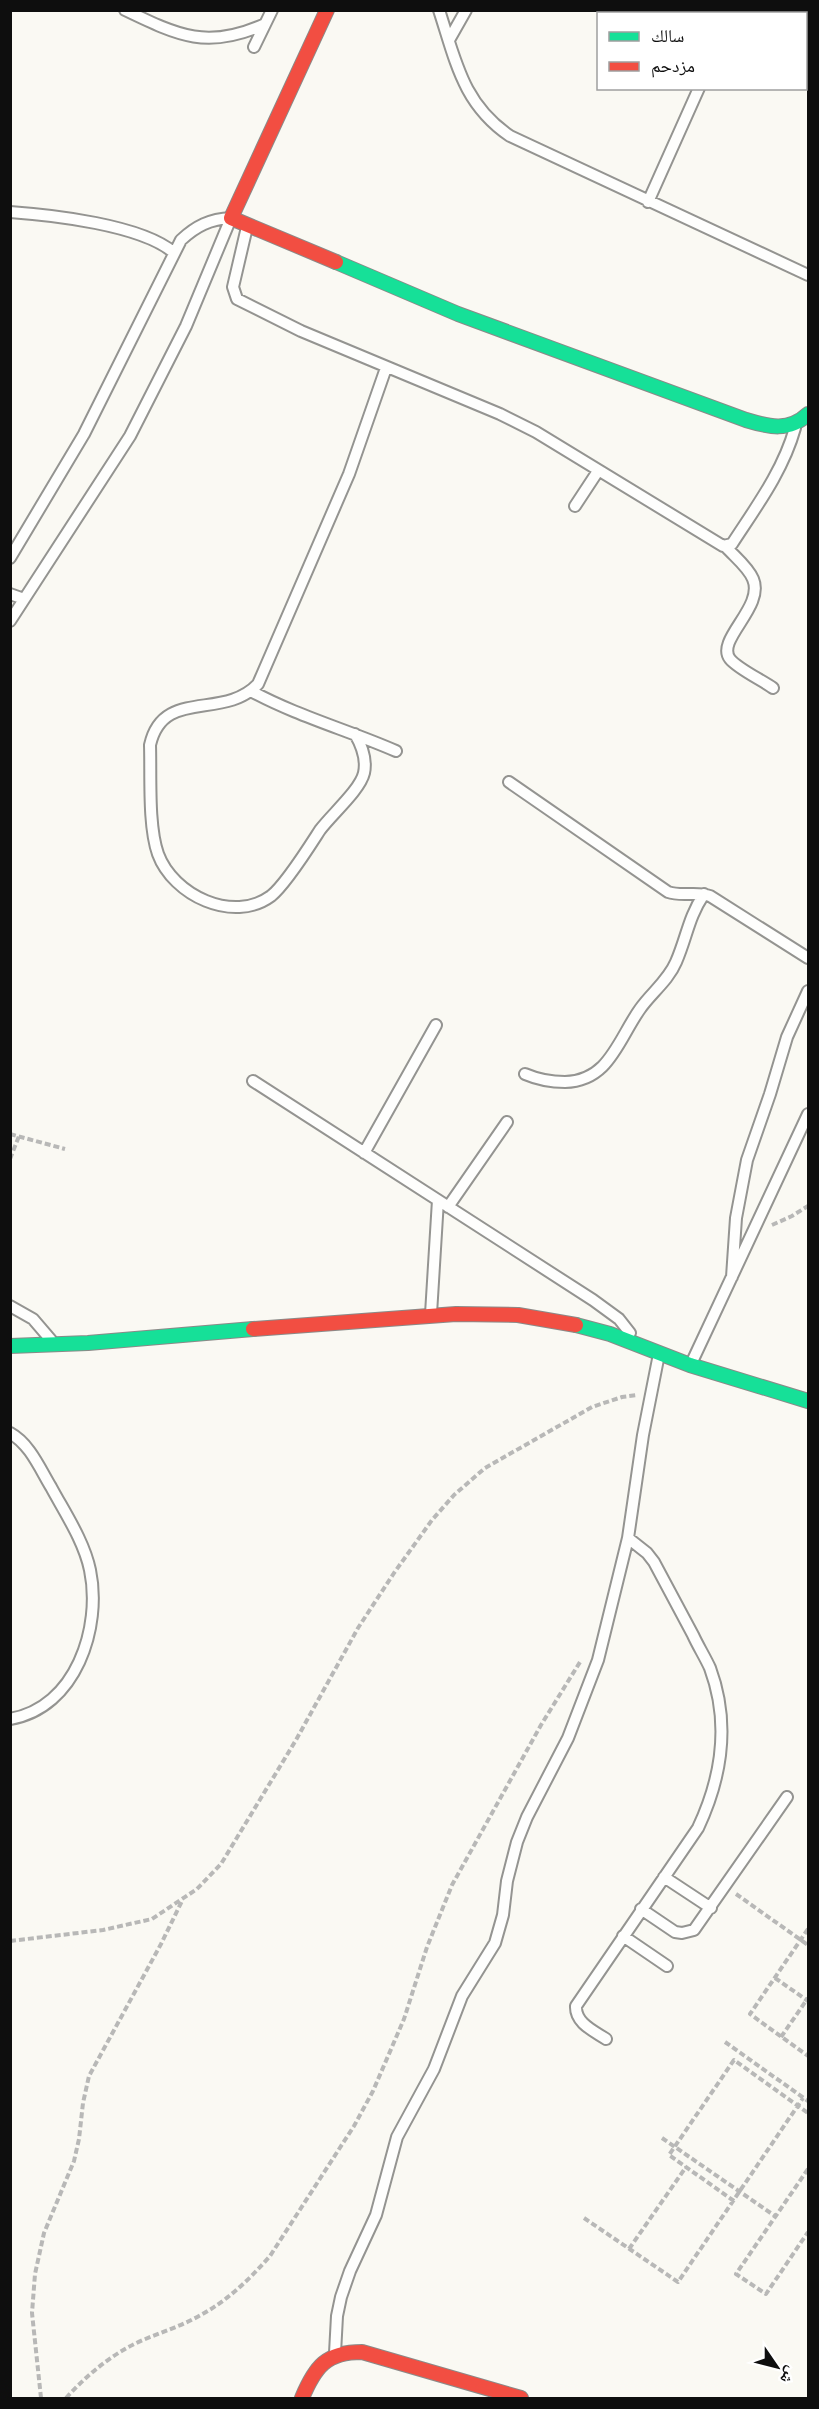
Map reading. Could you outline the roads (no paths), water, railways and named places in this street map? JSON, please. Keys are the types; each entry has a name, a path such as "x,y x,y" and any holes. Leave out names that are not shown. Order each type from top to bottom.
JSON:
{"street":[{"path":"327,10 231,218 448,310 701,404 770,427 788,428 808,414"},
{"path":"10,1346 54,1345 431,1316 487,1314 548,1319 610,1334 690,1365 808,1401"},
{"path":"302,2398 313,2373 319,2366 334,2355 343,2352 362,2352 521,2398"}],"lane":[{"path":"125,10 168,31 195,38 231,36 265,24"},
{"path":"255,47 272,10"},
{"path":"439,10 467,89 484,115 496,127 510,136 648,202 808,275"},
{"path":"449,39 466,10"},
{"path":"648,202 698,90"},
{"path":"10,212 54,216 113,228 151,238 173,252"},
{"path":"10,558 84,434 173,252 191,230 216,219 231,218 186,326 130,436 10,621"},
{"path":"248,225 233,287 237,299 301,331 500,414 536,432 726,547 751,574 756,589 752,604 728,644 728,655 734,662 773,688"},
{"path":"355,734 365,762 362,780 325,824 273,895 255,903 235,907 224,906 204,899 179,885 169,874 158,853 153,817 150,745 152,736 156,727 171,713 180,709 234,701 251,691 263,675 328,525 361,442 386,368"},
{"path":"726,547 732,544 771,484 786,454 796,424"},
{"path":"575,506 598,471"},
{"path":"10,594 24,599"},
{"path":"251,691 290,711 396,751"},
{"path":"509,782 668,892 681,895 704,894 808,958"},
{"path":"525,1074 544,1081 577,1082 586,1080 601,1070 637,1013 670,972 691,916 704,894"},
{"path":"732,1277 736,1218 747,1160 787,1037 808,991"},
{"path":"364,1152 436,1025"},
{"path":"253,1081 606,1309 619,1319 638,1346"},
{"path":"690,1365 808,1114"},
{"path":"431,1316 443,1204 507,1122"},
{"path":"10,1306 33,1319 54,1345"},
{"path":"334,2355 337,2345 337,2316 343,2290 376,2215 394,2146 408,2114 434,2069 462,1996 495,1943 503,1915 507,1881 517,1842 527,1817 564,1747 598,1660 628,1538 650,1394 659,1353"},
{"path":"10,1433 27,1448 82,1546 90,1571 93,1604 88,1636 80,1662 72,1677 49,1702 35,1712 10,1719"},
{"path":"606,2039 581,2022 575,2012 576,2006 698,1828 710,1802 719,1766 721,1721 710,1667 654,1562 647,1553 628,1538"},
{"path":"641,1909 669,1928 682,1933 694,1930 788,1797"},
{"path":"664,1877 711,1908"},
{"path":"623,1936 667,1966"}]}
